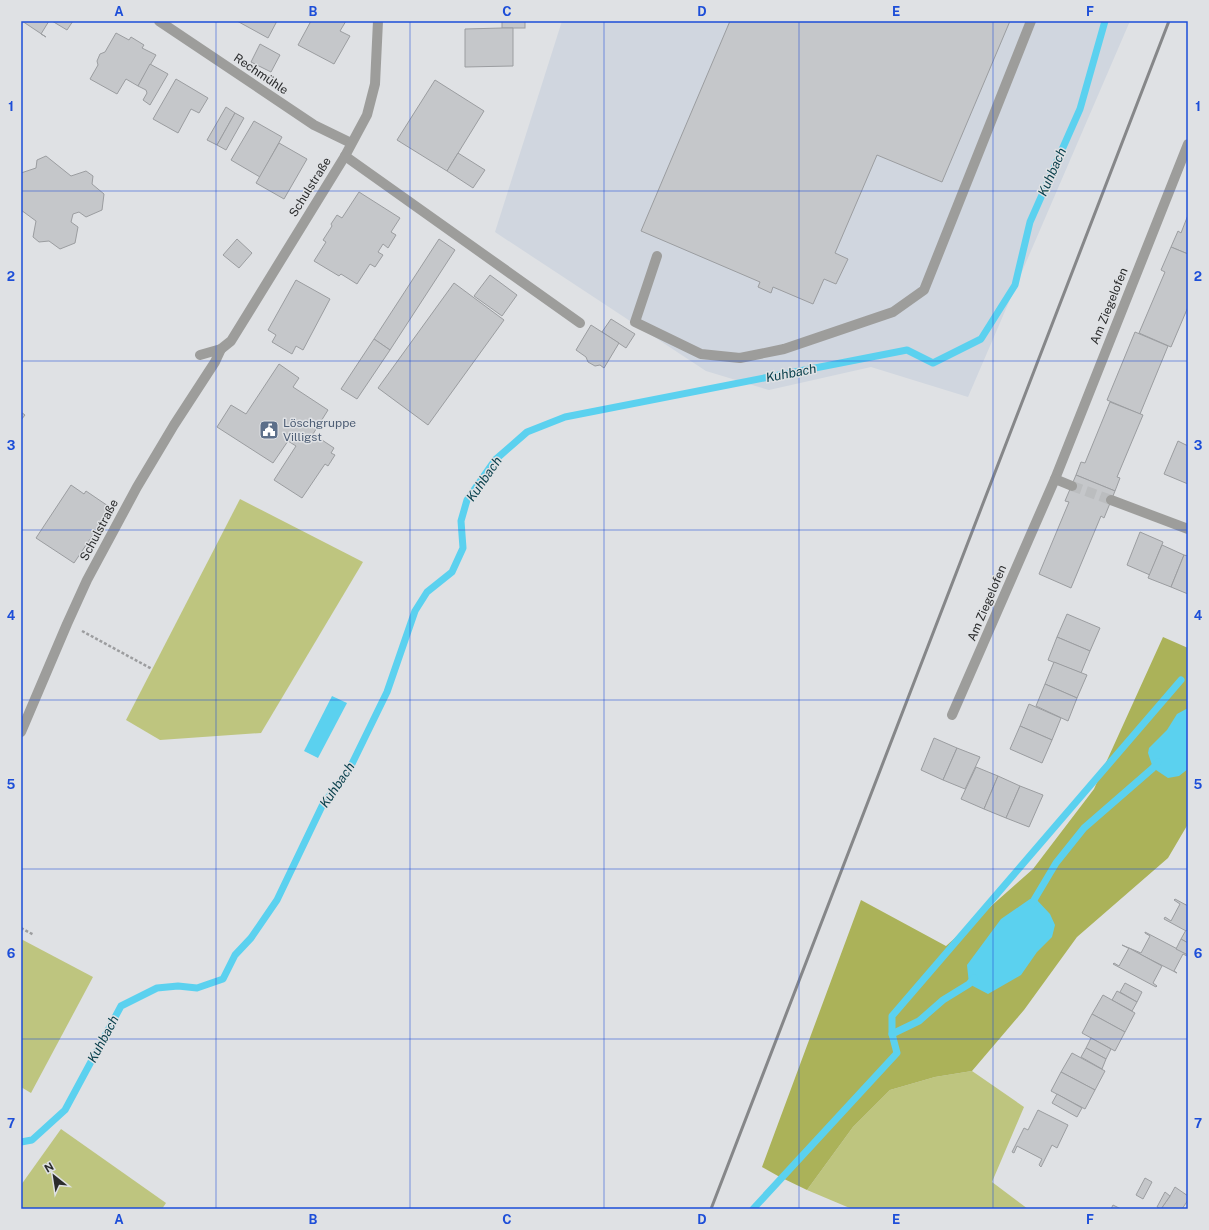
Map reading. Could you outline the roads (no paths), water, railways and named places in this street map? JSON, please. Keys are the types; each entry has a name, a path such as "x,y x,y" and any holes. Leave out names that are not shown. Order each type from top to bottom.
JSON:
{"street":[{"name":"Rechmühle","path":"159,21 314,126 351,143"},
{"name":"Schulstraße","path":"21,732 87,580 138,486 221,350 231,341 344,156 367,115 376,84 378,21"},
{"path":"657,256 636,322 701,354 740,358 784,350 892,312 924,290 1031,21"},
{"name":"Am Ziegelofen","path":"952,715 1055,479 1188,144"},
{"path":"344,156 580,324"},
{"path":"200,356 221,350"},
{"path":"1055,479 1072,486"},
{"path":"1111,500 1188,529"}],"water":[{"path":"332,696 347,703 318,758 304,751"},
{"path":"1188,708 1188,769 1179,776 1168,778 1153,768 1148,753 1149,748 1167,730 1177,714"},
{"path":"1030,899 1036,899 1050,914 1055,925 1052,937 1037,952 1021,975 988,994 969,984 967,965 1001,919"}],"waterway":[{"name":"Kuhbach","path":"21,1142 32,1140 65,1110 121,1006 157,988 178,986 197,988 223,979 235,955 251,938 277,900 323,804 348,772 387,692 415,611 427,592 452,572 463,548 461,521 467,500 495,460 527,432 565,417 907,350 933,363 981,339 1015,285 1030,222 1080,109 1105,21"},
{"path":"892,1034 892,1016 1181,680"},
{"path":"1031,905 1056,863 1084,828 1158,762"},
{"path":"753,1209 897,1053 892,1034 919,1021 943,1000 969,984 974,978"}],"tunnel":[{"path":"1072,486 1111,500"}],"railway":[{"path":"711,1209 1169,21"}],"place":[{"name":"Löschgruppe Villigst","path":"269,430"}]}
